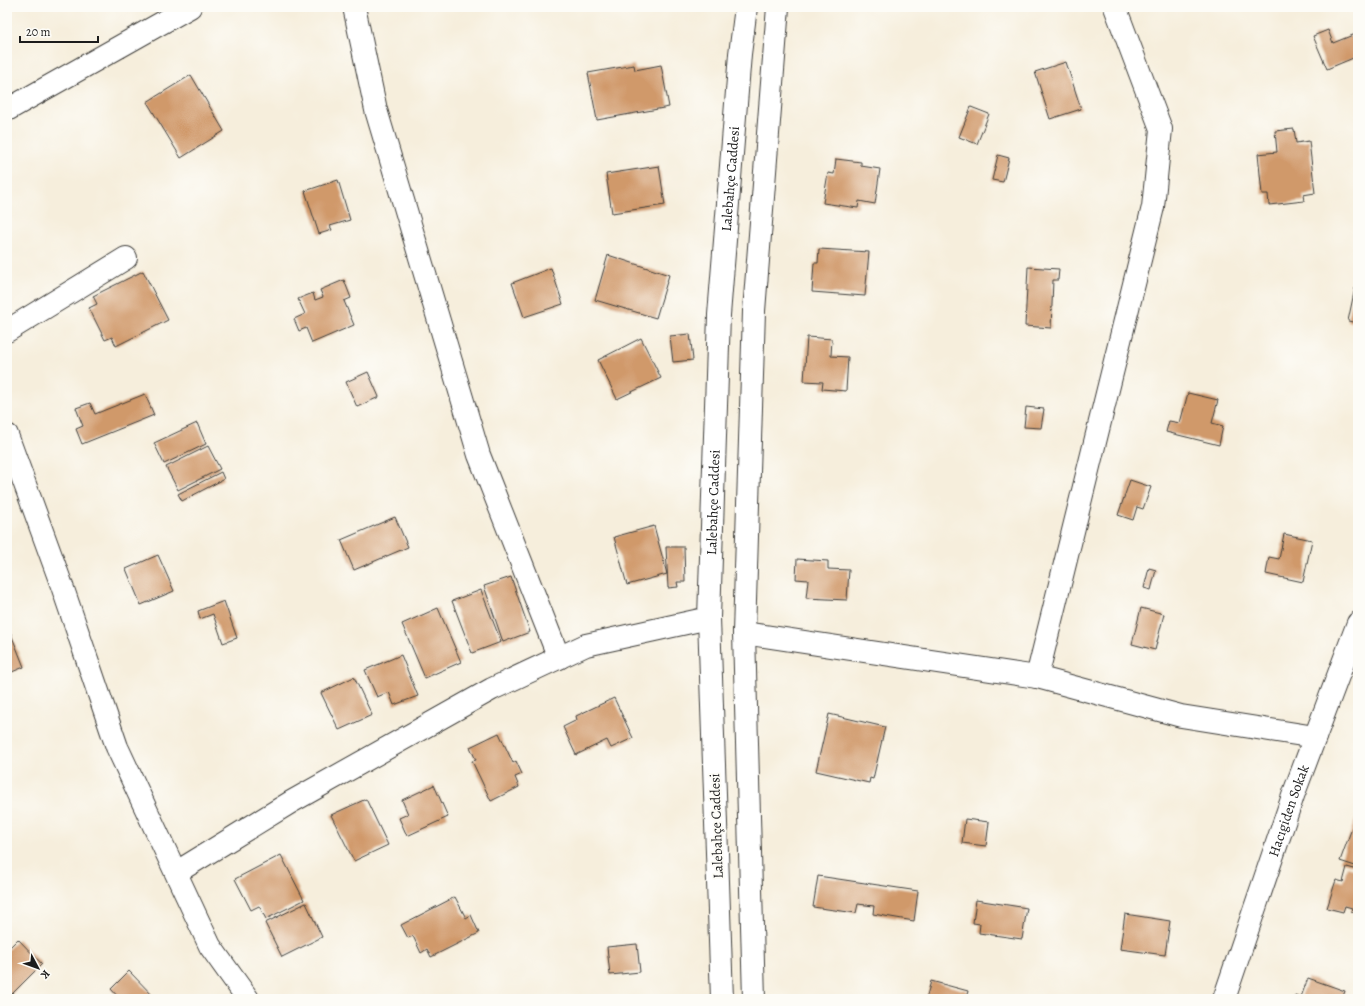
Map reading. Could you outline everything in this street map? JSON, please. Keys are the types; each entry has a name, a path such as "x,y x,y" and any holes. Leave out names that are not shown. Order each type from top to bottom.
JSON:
{"street":[{"path":"7,110 190,7"},
{"path":"354,7 376,110 479,455 559,658"},
{"name":"Lalebahçe Caddesi","path":"722,999 709,618 719,315 740,54 746,7"},
{"path":"754,999 744,633 754,311 778,7"},
{"path":"1038,677 1090,456 1153,207 1161,129 1115,7"},
{"path":"7,331 126,258"},
{"path":"8,442 62,586 117,747 177,872 210,946 248,999"},
{"path":"177,872 291,802 492,689 586,645 709,618"},
{"name":"Hacıgiden Sokak","path":"1224,999 1292,800 1358,623"},
{"path":"744,633 1038,677 1181,716 1315,738"}],"building":[{"path":"1328,30 1333,43 1358,33 1358,56 1327,69 1313,36"},
{"path":"1066,62 1081,109 1050,119 1035,72"},
{"path":"634,65 635,70 661,65 669,107 597,120 588,73"},
{"path":"191,75 224,131 181,158 147,102"},
{"path":"971,107 989,114 977,144 959,137"},
{"path":"1294,129 1296,143 1309,141 1315,193 1303,195 1304,201 1269,205 1268,194 1262,194 1258,154 1277,152 1275,131"},
{"path":"998,155 1009,158 1003,182 992,180"},
{"path":"836,159 861,162 861,166 880,169 875,204 859,201 858,208 823,203 828,173 834,174"},
{"path":"659,166 665,205 612,213 606,174"},
{"path":"338,180 350,220 330,226 332,230 319,234 305,191"},
{"path":"819,249 869,252 865,296 812,292 814,263 818,263"},
{"path":"608,255 669,275 656,318 595,300"},
{"path":"1028,267 1059,269 1058,280 1053,280 1051,328 1025,326"},
{"path":"551,268 563,304 524,317 512,283"},
{"path":"143,271 168,320 116,346 112,337 105,340 89,308 97,304 93,296"},
{"path":"344,280 351,298 344,301 354,325 312,343 306,328 299,331 294,319 305,314 298,299 313,293 315,300 323,297 320,290"},
{"path":"1355,288 1358,289 1358,323 1348,321"},
{"path":"690,334 693,360 673,362 670,336"},
{"path":"807,337 832,339 831,356 848,357 846,391 822,389 823,382 804,381"},
{"path":"641,338 661,378 617,399 598,360"},
{"path":"368,372 379,397 357,407 346,382"},
{"path":"1188,393 1218,400 1212,423 1223,426 1219,445 1166,432 1169,421 1180,423"},
{"path":"145,394 154,415 82,444 76,429 83,426 76,408 90,403 95,414"},
{"path":"1026,407 1044,409 1041,428 1024,427"},
{"path":"197,423 206,444 164,464 154,443"},
{"path":"208,446 220,469 178,490 166,467"},
{"path":"221,472 224,479 182,501 178,494"},
{"path":"1130,480 1151,487 1143,509 1137,507 1133,520 1118,515"},
{"path":"395,517 408,547 354,570 341,540"},
{"path":"654,526 667,574 627,585 614,537"},
{"path":"1284,534 1312,540 1303,582 1266,574 1269,557 1279,559"},
{"path":"666,547 684,547 685,582 677,582 678,587 668,588"},
{"path":"158,555 174,591 141,605 126,569"},
{"path":"797,559 828,561 828,569 849,570 847,600 806,598 808,580 796,579"},
{"path":"1149,568 1156,570 1151,590 1144,588"},
{"path":"511,577 530,632 503,642 484,586"},
{"path":"481,590 501,642 472,653 452,601"},
{"path":"224,601 237,638 223,643 213,614 200,619 198,611"},
{"path":"438,608 461,662 425,678 402,624"},
{"path":"1141,608 1164,614 1155,650 1132,644"},
{"path":"7,624 24,667 7,674"},
{"path":"401,655 418,696 394,705 389,692 377,697 365,670"},
{"path":"354,677 372,715 339,730 321,693"},
{"path":"614,698 633,738 611,748 607,740 576,755 563,727 577,720 576,716"},
{"path":"829,714 885,727 873,779 870,778 869,783 816,771"},
{"path":"499,733 513,763 516,761 522,774 515,777 519,787 491,801 472,761 476,760 470,747"},
{"path":"434,785 448,817 407,836 399,818 408,814 402,800"},
{"path":"366,799 388,845 354,861 331,815"},
{"path":"1356,817 1358,818 1358,867 1340,861"},
{"path":"965,819 989,822 986,846 962,843"},
{"path":"281,855 304,900 266,919 259,906 251,910 235,879"},
{"path":"1347,867 1358,870 1358,913 1351,911 1352,908 1345,906 1343,912 1327,908 1336,880 1343,882"},
{"path":"818,876 918,891 914,921 873,914 874,906 858,904 856,913 813,907"},
{"path":"455,897 466,918 471,915 479,933 431,957 427,949 421,953 413,936 408,938 401,925"},
{"path":"976,900 1027,908 1022,939 979,933 980,924 973,923"},
{"path":"306,903 322,937 282,957 265,923"},
{"path":"1125,914 1170,921 1165,955 1120,949"},
{"path":"18,939 42,964 10,996 7,993 7,950"},
{"path":"637,944 640,972 610,975 607,947"},
{"path":"129,971 156,999 120,999 111,989"},
{"path":"1308,978 1345,991 1342,999 1293,999 1295,995 1301,997"},
{"path":"931,981 968,991 966,999 926,999"}]}
